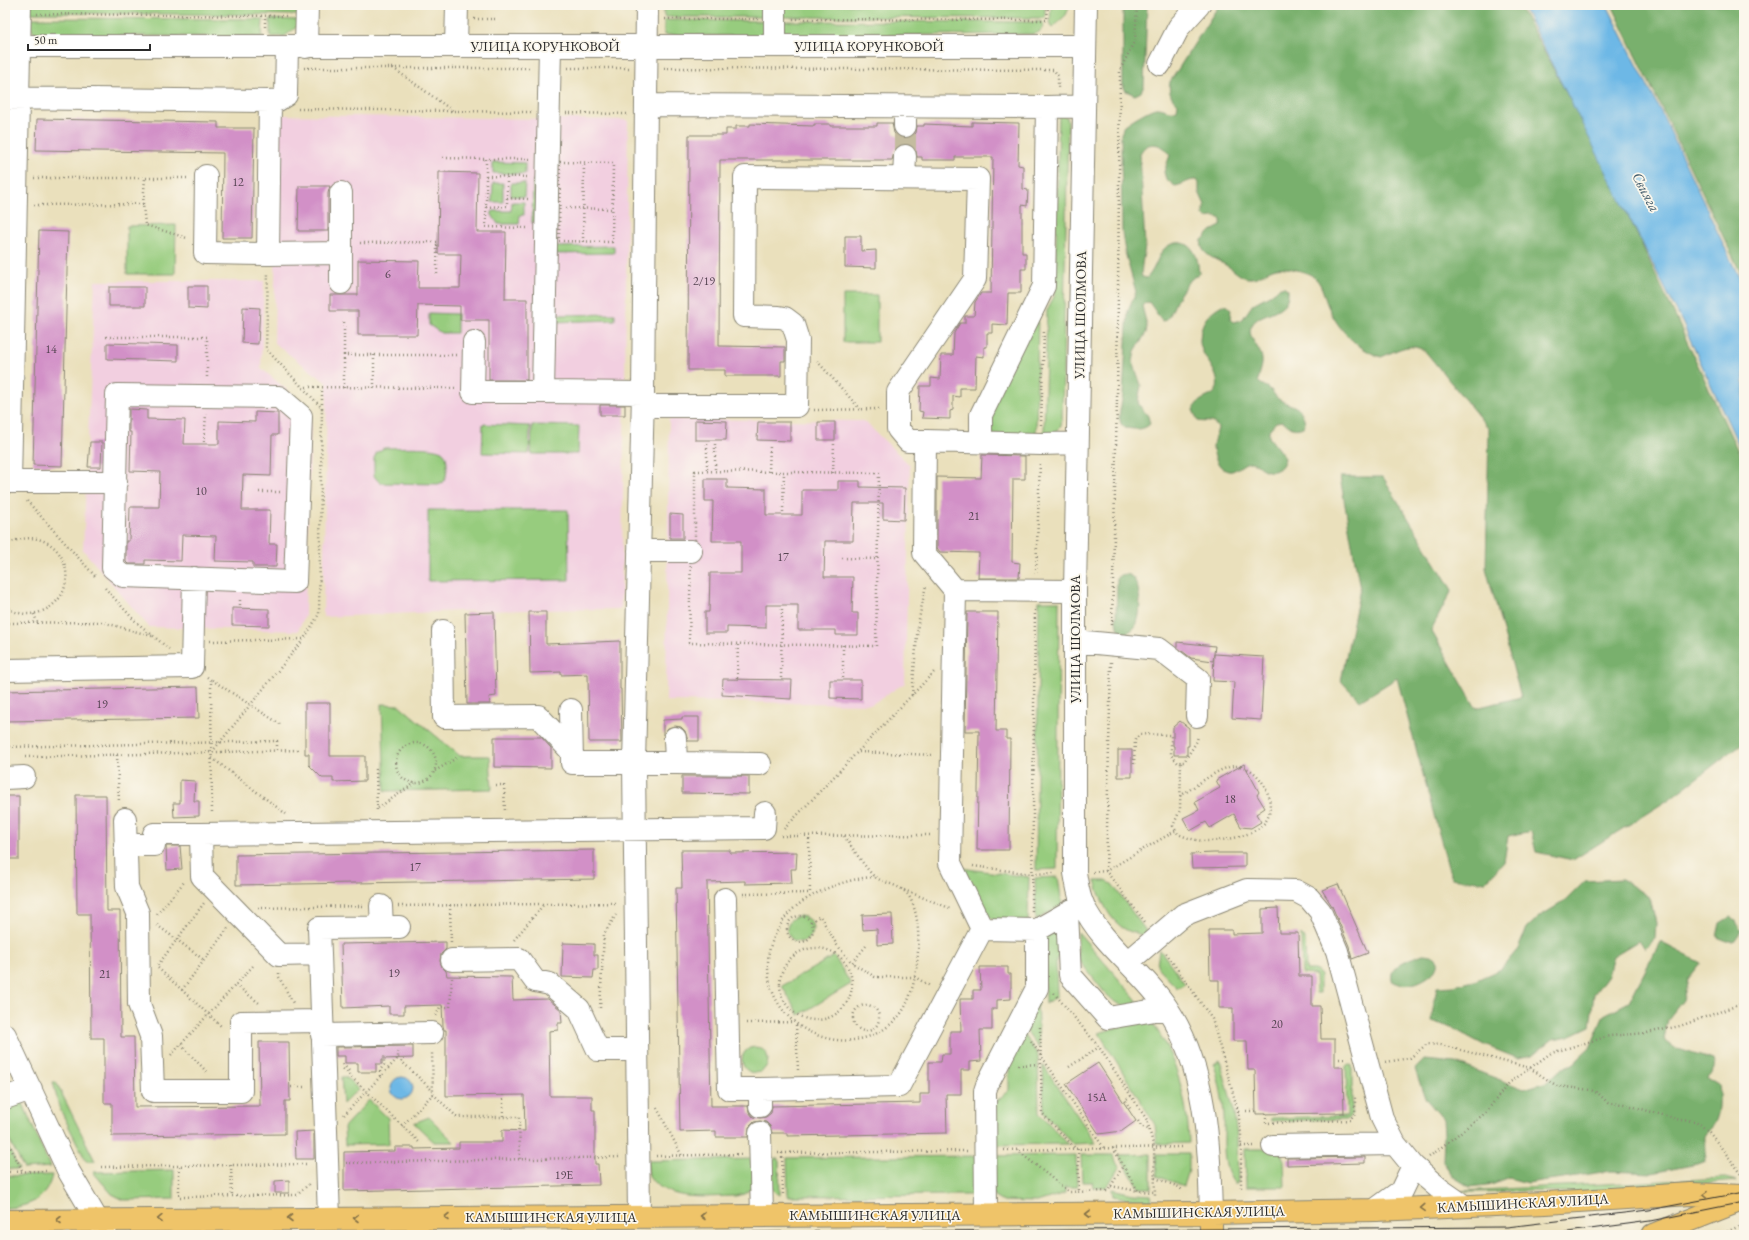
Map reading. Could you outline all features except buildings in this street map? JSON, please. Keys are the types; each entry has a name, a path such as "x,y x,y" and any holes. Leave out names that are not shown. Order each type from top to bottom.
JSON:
{"main road":[{"name":"КАМЫШИНСКАЯ УЛИЦА","path":"5,1221 102,1228 328,1218 1211,1213 1375,1210 1546,1203 1691,1194 1744,1196"},
{"path":"1653,1235 1744,1199"},
{"name":"УЛИЦА ШОЛМОВА","path":"1211,1213 1211,1235"}],"street":[{"name":"УЛИЦА ШОЛМОВА","path":"1086,5 1075,591 1075,909 1128,962 1167,1008 1181,1033 1194,1066 1204,1108 1209,1147 1211,1213"},
{"path":"1160,64 1179,27 1199,5"},
{"path":"20,9 12,46 11,98 15,205 8,482 116,482"},
{"path":"11,98 270,105 286,95 300,10"},
{"path":"456,46 461,10"},
{"path":"639,1216 637,1050 630,903 635,828 634,763 643,400 647,12"},
{"path":"775,12 775,46"},
{"name":"УЛИЦА КОРУНКОВОЙ","path":"12,46 293,54 456,46 1085,46"},
{"path":"543,392 550,46"},
{"path":"268,254 270,105"},
{"path":"646,109 905,116 1084,106"},
{"path":"980,442 981,415 1044,286 1047,107"},
{"path":"904,156 904,178"},
{"path":"474,349 473,392 543,392 643,400 797,406 798,340 793,324 785,318 779,317 744,316 745,177 978,179 975,279 898,392 898,429 908,440 1041,444 1077,443"},
{"path":"206,178 206,253 268,254 341,248"},
{"path":"341,193 341,283"},
{"path":"117,395 206,396 279,397 301,416 295,582 122,576 113,568 117,395"},
{"path":"925,441 924,554 955,590 950,863 979,924"},
{"path":"639,551 691,551"},
{"path":"5,670 192,667 194,578"},
{"path":"955,590 1036,592 1075,591"},
{"path":"443,631 444,717 538,716 572,752"},
{"path":"1075,641 1159,649 1198,679 1197,725"},
{"path":"571,710 572,764 760,764"},
{"path":"675,738 676,763"},
{"path":"125,845 154,845 154,834 635,828 764,828 764,813"},
{"path":"125,819 127,887 138,913 139,1004 151,1036 153,1091 241,1091 241,1022 299,1021 327,1041 398,1034 433,1026"},
{"path":"207,834 202,860 202,876 214,889 279,955 320,954"},
{"path":"1128,962 1183,915 1247,890 1296,891 1309,898 1320,910 1337,951 1361,1062 1382,1118 1395,1144 1413,1166 1441,1190 1464,1206"},
{"path":"725,899 729,1089 760,1097 799,1088 900,1086 979,924"},
{"path":"979,924 1034,930 1075,909"},
{"path":"1075,909 1070,975 1108,1018 1167,1008"},
{"path":"328,1218 326,1135 327,1041 319,928 388,920"},
{"path":"986,1214 985,1091 1029,1024 1037,988 1034,930"},
{"path":"452,960 519,959 536,981 550,984 579,1009 598,1050 637,1050"},
{"path":"6,1040 31,1088 68,1170 102,1228"},
{"path":"5,1098 31,1088"},
{"path":"760,1133 762,1216"},
{"path":"1273,1146 1395,1144"},
{"path":"1375,1210 1401,1191 1413,1166"}],"path":[{"path":"461,10 510,7 511,5"},
{"path":"647,12 775,12 1048,20 1048,5"},
{"path":"1106,870 1117,399 1120,70 1135,40 1137,5"},
{"path":"20,9 300,10"},
{"path":"461,10 496,19"},
{"path":"293,54 392,68 1054,70"},
{"path":"392,68 453,111"},
{"path":"270,105 548,113 646,109"},
{"path":"443,158 486,159 547,169"},
{"path":"486,159 486,227 546,228"},
{"path":"560,162 584,163 613,163 612,242 558,242 560,162"},
{"path":"582,242 584,163"},
{"path":"486,176 507,177 547,169"},
{"path":"486,207 507,206 507,177"},
{"path":"15,178 206,178"},
{"path":"145,178 143,204 145,225 206,243"},
{"path":"507,198 529,199"},
{"path":"15,205 143,204"},
{"path":"559,208 612,209"},
{"path":"341,248 437,242 437,277"},
{"path":"344,322 344,388"},
{"path":"1034,930 1032,874 1036,592 1044,329"},
{"path":"106,337 207,337 204,442"},
{"path":"798,340 860,409"},
{"path":"344,355 374,355 474,349"},
{"path":"374,355 374,388"},
{"path":"302,387 474,388"},
{"path":"322,388 322,408"},
{"path":"797,406 804,410 898,409"},
{"path":"707,444 707,472"},
{"path":"714,444 715,471"},
{"path":"833,472 834,444"},
{"path":"769,472 770,445"},
{"path":"695,471 715,471 879,473 876,646 689,643 691,551 695,541 695,471"},
{"path":"783,512 784,472"},
{"path":"8,482 98,580"},
{"path":"5,545 16,539 28,537 41,539 52,545 60,555 65,566 66,579 63,591 56,602 46,610 34,614 22,614 9,610 5,606"},
{"path":"912,696 918,624 926,585 924,554"},
{"path":"842,558 878,559"},
{"path":"103,586 134,620 170,650"},
{"path":"781,678 782,607"},
{"path":"34,614 37,622"},
{"path":"5,623 102,622 154,636"},
{"path":"211,752 304,639"},
{"path":"193,641 243,640"},
{"path":"737,678 738,644"},
{"path":"843,646 843,679"},
{"path":"951,835 776,836 954,652"},
{"path":"192,667 280,724"},
{"path":"207,834 211,758 211,680"},
{"path":"1181,762 1184,762 1197,741 1197,725"},
{"path":"1134,764 1134,740 1140,734 1171,735 1171,755 1178,762 1181,762"},
{"path":"5,747 277,741 277,751"},
{"path":"415,783 403,778 396,767 398,754 407,745 420,742 431,749 436,762 435,771"},
{"path":"16,771 211,752 298,750"},
{"path":"858,752 952,755"},
{"path":"377,808 415,783 428,779 435,771 458,757"},
{"path":"211,758 289,816"},
{"path":"1180,796 1222,770 1237,766 1252,770 1264,783 1268,793 1269,812 1267,820 1263,825 1252,832 1239,837 1207,841 1188,838 1178,834 1173,826 1180,810 1180,796 1181,762"},
{"path":"369,815 377,815 376,769"},
{"path":"496,785 504,785 505,813 512,813"},
{"path":"1090,872 1106,870 1175,831"},
{"path":"844,836 874,877"},
{"path":"157,915 202,860"},
{"path":"950,863 1032,874 1054,873"},
{"path":"904,890 910,898 914,908 917,924 918,948 915,977 909,997 899,1015 890,1025 874,1034 859,1038 833,1040 807,1031 795,1023 782,1009 775,997 768,973 768,952 772,940 783,919 795,907 812,896 854,878 874,877 896,885 979,924"},
{"path":"214,889 156,967 241,1045"},
{"path":"182,990 204,960 235,911 388,920 450,905 630,903"},
{"path":"600,1011 604,934 630,903"},
{"path":"496,960 544,904"},
{"path":"433,1026 440,1007 450,1007 450,997 452,992 452,960 450,905"},
{"path":"789,914 792,918"},
{"path":"804,916 811,922 813,930 812,935 806,941 798,942 790,938 786,931 788,922 792,918 804,916"},
{"path":"811,922 820,916 838,945 852,963 875,977 915,977"},
{"path":"138,938 152,921 204,960"},
{"path":"852,963 866,946"},
{"path":"815,948 827,950 837,955 846,963 852,985 850,997 844,1007 835,1015 824,1019 812,1020 800,1016 790,1010 783,1000 780,988 781,976 785,965 793,956 804,950 815,948"},
{"path":"279,955 279,977 299,1016 299,1021"},
{"path":"152,1075 253,966"},
{"path":"1053,991 1098,1047 1147,1120 1154,1148 1155,1197"},
{"path":"1413,1166 1430,1157 1486,1113 1509,1083 1551,1052 1609,1036 1647,1033 1680,1026 1744,1003"},
{"path":"864,1005 872,1007 878,1013 877,1025 874,1029 866,1032 857,1029 852,1021 854,1012 857,1008 864,1005"},
{"path":"728,1023 795,1023"},
{"path":"795,1023 799,1088"},
{"path":"1029,1024 1040,1054 1104,1148"},
{"path":"1029,1024 1040,1054 1042,1114 1077,1149 1079,1192"},
{"path":"326,1135 398,1058 398,1034"},
{"path":"327,1041 349,1071 350,1075"},
{"path":"327,1041 350,1075 419,1142"},
{"path":"1339,1059 1361,1062 1410,1058 1427,1044 1441,1045 1530,1068 1557,1086 1591,1090 1599,1094 1608,1103 1624,1104 1680,1120 1696,1121 1709,1132 1744,1178"},
{"path":"181,1045 226,1091"},
{"path":"1069,1067 1098,1047"},
{"path":"380,1077 380,1070 384,1065 384,1055"},
{"path":"398,1058 457,1117 519,1117 520,1159"},
{"path":"402,1126 433,1093 432,1060"},
{"path":"291,1087 310,1087"},
{"path":"1266,1114 1266,1123 1350,1120 1355,1112 1355,1090"},
{"path":"503,1095 503,1117"},
{"path":"1131,1096 1125,1100 1131,1110"},
{"path":"656,1105 682,1156"},
{"path":"1238,1111 1256,1111"},
{"path":"1138,1121 1141,1126 1150,1130"},
{"path":"5,1136 23,1172"},
{"path":"1113,1148 1138,1191"},
{"path":"1017,1150 1069,1192 1108,1191 1123,1166"},
{"path":"782,1153 783,1194"},
{"path":"102,1167 304,1164"},
{"path":"231,1165 232,1196"},
{"path":"179,1166 180,1197 297,1195 314,1179"},
{"path":"5,1172 51,1171"},
{"path":"1155,1178 1179,1187 1182,1190"},
{"path":"1111,1186 1138,1191 1155,1192"},
{"path":"1720,1235 1744,1224"}],"shaded area":[{"path":"278,115 628,120 621,609 461,611 323,617 327,383 274,343"},
{"path":"95,281 264,281 261,368 311,410 305,615 298,631 149,627 83,550"},
{"path":"669,419 864,421 910,465 905,683 872,704 666,701"}],"green space":[{"path":"28,5 298,5 298,15 28,13"},
{"path":"664,5 770,5 770,17 664,17"},
{"path":"781,5 1045,5 1045,18 781,17"},
{"path":"1051,5 1070,5 1066,15 1052,28 1050,26"},
{"path":"1123,5 1147,5 1144,86 1141,92 1135,95 1126,91 1123,86"},
{"path":"1219,5 1519,5 1602,159 1744,464 1744,742 1668,800 1573,860 1536,852 1531,831 1508,836 1504,862 1485,882 1451,878 1397,678 1360,701 1341,681 1360,589 1340,477 1383,477 1452,590 1431,630 1476,708 1521,697 1486,568 1489,429 1425,351 1419,348 1408,347 1381,357 1364,349 1349,338 1332,315 1318,281 1311,275 1294,269 1276,268 1257,277 1247,278 1241,276 1206,253 1203,249 1202,240 1211,231 1221,226 1221,220 1217,217 1206,218 1203,215 1205,205 1199,192 1199,183 1197,180 1191,180 1175,186 1166,179 1164,172 1170,155 1164,148 1155,144 1146,146 1140,154 1145,246 1142,277 1147,278 1164,249 1178,243 1187,245 1194,252 1198,262 1199,273 1188,282 1166,320 1162,321 1149,302 1142,306 1147,326 1146,333 1135,351 1133,362 1141,385 1138,401 1139,405 1148,416 1150,424 1141,429 1135,429 1125,428 1121,424 1119,416 1123,395 1128,310 1136,292 1125,252 1122,232 1121,133 1125,125 1153,109 1159,108 1171,111 1177,110 1178,104 1170,92 1170,82"},
{"path":"1612,5 1744,5 1744,280"},
{"path":"28,18 263,19 262,37 41,35 32,29"},
{"path":"270,19 299,20 298,26 285,36 270,37"},
{"path":"664,20 770,21 764,35 759,36 664,35"},
{"path":"781,21 1043,22 1043,27 1034,34 791,36 784,33"},
{"path":"1059,115 1067,117 1068,122 1062,418 1061,425 1056,433 1044,435 1047,310 1055,295"},
{"path":"493,162 525,163 525,174 493,173"},
{"path":"533,180 544,180 536,221 532,223"},
{"path":"493,183 503,183 503,202 492,202"},
{"path":"511,183 525,183 524,197 511,196"},
{"path":"512,202 524,202 524,215 520,215 519,224 498,224 492,215 492,211 511,211"},
{"path":"176,225 175,274 127,274 127,226"},
{"path":"614,246 614,253 553,254 553,247"},
{"path":"1280,287 1285,287 1288,290 1287,298 1284,304 1280,308 1256,320 1250,329 1250,334 1262,359 1258,381 1271,390 1278,399 1296,407 1301,412 1305,422 1303,427 1297,429 1290,427 1283,421 1276,422 1269,430 1269,437 1285,458 1282,465 1275,471 1263,469 1251,462 1246,463 1235,470 1228,471 1221,467 1218,463 1213,450 1213,444 1218,428 1212,422 1198,421 1193,410 1202,399 1213,394 1217,388 1216,376 1201,346 1201,330 1208,315 1222,305 1228,306 1231,309 1230,319 1233,322 1242,320 1253,304 1275,292"},
{"path":"843,295 877,295 877,342 843,342"},
{"path":"1038,311 1036,436 993,435 987,415"},
{"path":"429,313 457,314 457,333 441,333 429,325"},
{"path":"615,314 615,320 554,322 553,315"},
{"path":"483,424 530,426 529,454 482,453"},
{"path":"532,425 579,426 578,454 531,454"},
{"path":"384,448 432,448 443,452 447,461 445,480 438,484 380,483 374,476 374,458 377,452"},
{"path":"428,510 568,510 569,580 428,581"},
{"path":"1126,574 1131,576 1135,581 1138,588 1140,605 1136,625 1132,630 1126,633 1120,631 1116,622 1117,579 1120,575"},
{"path":"1039,601 1059,601 1057,869 1036,870"},
{"path":"382,704 399,705 460,756 490,756 492,789 385,791"},
{"path":"960,868 1029,877 1028,922 1003,925 982,913"},
{"path":"1058,877 1062,905 1036,920 1035,878"},
{"path":"1622,879 1650,898 1656,923 1655,938 1645,948 1638,941 1613,956 1608,975 1594,994 1590,1026 1569,1036 1553,1039 1533,1055 1517,1058 1484,1045 1452,1028 1431,1021 1437,987 1453,986 1474,981 1501,969 1518,949 1527,928 1540,916 1565,901 1585,881"},
{"path":"1095,881 1106,881 1112,884 1149,935 1128,931 1113,919 1107,911"},
{"path":"800,916 809,920 813,929 809,938 800,942 791,938 787,929 791,920"},
{"path":"1730,917 1736,921 1741,931 1734,941 1727,941 1717,937 1720,923"},
{"path":"1060,926 1065,948 1056,960 1057,996 1045,1004 1043,936"},
{"path":"1078,932 1139,1004 1129,1009 1115,1002 1105,993 1078,959"},
{"path":"1301,935 1305,939 1306,970 1314,970 1318,972 1320,976 1320,993 1316,993 1315,975 1302,974"},
{"path":"1660,942 1701,963 1688,979 1683,1000 1668,1019 1664,1040 1675,1048 1713,1060 1714,1069 1707,1077 1708,1080 1718,1086 1719,1106 1716,1120 1705,1134 1706,1161 1698,1164 1651,1173 1611,1171 1527,1183 1509,1178 1494,1184 1470,1187 1452,1176 1443,1161 1443,1119 1425,1098 1415,1069 1424,1060 1456,1063 1524,1089 1547,1082 1561,1069 1573,1064 1590,1048 1604,1015 1629,1002"},
{"path":"1159,951 1161,951 1185,984 1177,988 1158,968"},
{"path":"1423,954 1434,956 1438,961 1437,967 1432,974 1414,983 1403,985 1393,982 1393,971 1396,967 1407,960"},
{"path":"834,956 851,984 799,1015 782,986"},
{"path":"1037,999 1039,1048 1023,1026"},
{"path":"1151,1021 1160,1034 1174,1064 1179,1079 1186,1111 1189,1143 1157,1144 1155,1125 1099,1033 1128,1024"},
{"path":"1021,1030 1038,1055 1039,1113 1068,1144 991,1145 990,1107 1009,1090 1009,1055"},
{"path":"755,1047 764,1051 768,1060 764,1069 755,1073 746,1069 742,1060 746,1051"},
{"path":"1220,1060 1233,1107 1237,1136 1238,1183 1234,1183 1230,1176 1225,1159 1223,1109 1214,1064"},
{"path":"1043,1065 1096,1143 1073,1144 1044,1113"},
{"path":"1352,1065 1352,1113 1348,1119 1271,1121 1271,1118 1347,1116 1346,1066"},
{"path":"341,1077 346,1077 358,1089 343,1104"},
{"path":"53,1082 56,1082 95,1161 86,1161 59,1107"},
{"path":"21,1099 50,1167 24,1169 5,1131 10,1129 5,1117 5,1105"},
{"path":"369,1100 388,1118 389,1144 345,1145 344,1127"},
{"path":"429,1117 454,1142 434,1142 414,1123"},
{"path":"5,1141 19,1169 5,1169"},
{"path":"1245,1149 1271,1149 1281,1154 1284,1160 1285,1187 1246,1187"},
{"path":"1151,1154 1151,1188 1139,1188 1119,1155"},
{"path":"1156,1154 1189,1154 1189,1170 1184,1186 1157,1176"},
{"path":"1076,1155 1077,1187 1065,1187 1065,1193 1037,1202 1001,1201 994,1197 989,1156"},
{"path":"1081,1155 1113,1155 1120,1166 1107,1187 1093,1187 1092,1182 1082,1182"},
{"path":"980,1156 977,1192 970,1195 788,1196 787,1158"},
{"path":"756,1159 753,1187 744,1194 736,1196 713,1197 689,1196 667,1191 649,1177 647,1161"},
{"path":"767,1159 779,1159 780,1195 772,1189 770,1185"},
{"path":"174,1170 174,1199 124,1200 112,1194 93,1172"},
{"path":"52,1175 46,1191 41,1196 29,1204 5,1208 5,1176"},
{"path":"1725,1178 1736,1181 1591,1193 1461,1191"},
{"path":"1112,1189 1133,1194 1151,1195 1152,1201 1140,1201 1113,1196"}],"water":[{"name":"Свияга","path":"1522,5 1607,5 1664,118 1744,288 1744,457 1682,322"},
{"path":"402,1077 410,1080 413,1088 410,1096 402,1099 394,1096 391,1088 394,1080"}],"tunnel":[{"path":"905,126 905,156"}],"tram line":[{"path":"318,1235 1507,1227 1649,1210 1744,1192"},
{"path":"1545,1235 1650,1221 1744,1202"}]}
